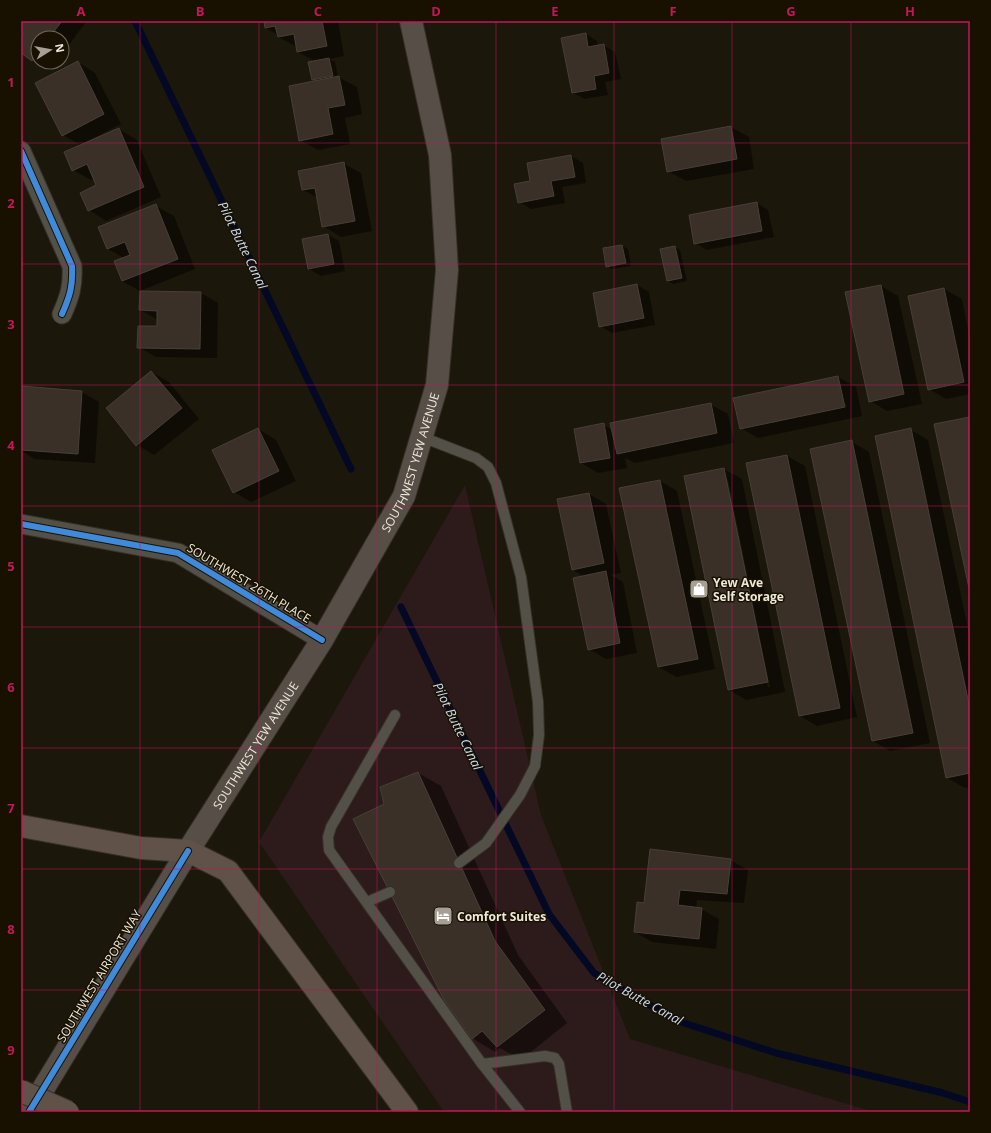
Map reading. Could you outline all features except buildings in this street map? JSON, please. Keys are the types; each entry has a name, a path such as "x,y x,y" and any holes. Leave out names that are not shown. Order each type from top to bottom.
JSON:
{"highway":[{"path":"21,826 141,848 188,851 228,871 407,1112"},
{"path":"21,1091 68,1112"}],"main road":[{"name":"SOUTHWEST YEW AVENUE","path":"188,851 322,640 404,496 437,385 447,270 440,155 411,21"},
{"name":"SOUTHWEST AIRPORT WAY","path":"29,1112 188,851"}],"street":[{"path":"21,151 72,266 70,295 62,314"},
{"name":"SOUTHWEST 26TH PLACE","path":"21,524 178,553 322,640"}],"lane":[{"path":"422,437 476,458 488,467 496,483 521,577 538,702 539,736 534,766 520,795 486,843 460,862"},
{"path":"395,715 331,827 328,837 329,850 482,1064 520,1112"},
{"path":"367,902 390,892"},
{"path":"482,1064 545,1056 555,1058 559,1064 567,1112"}],"shaded area":[{"path":"465,485 541,815 630,1039 874,1112 444,1112 259,842"}],"waterway":[{"name":"Pilot Butte Canal","path":"135,21 351,469"},
{"name":"Pilot Butte Canal","path":"401,607 549,914 594,973 678,1021 776,1053 943,1093 970,1102"}],"cycle path":[{"path":"21,151 72,266 70,291 62,314"},
{"path":"21,524 178,553 322,640"},
{"path":"29,1112 188,851"}],"place":[{"name":"Yew Ave Self Storage","path":"699,589"},
{"name":"Comfort Suites","path":"443,916"}]}
